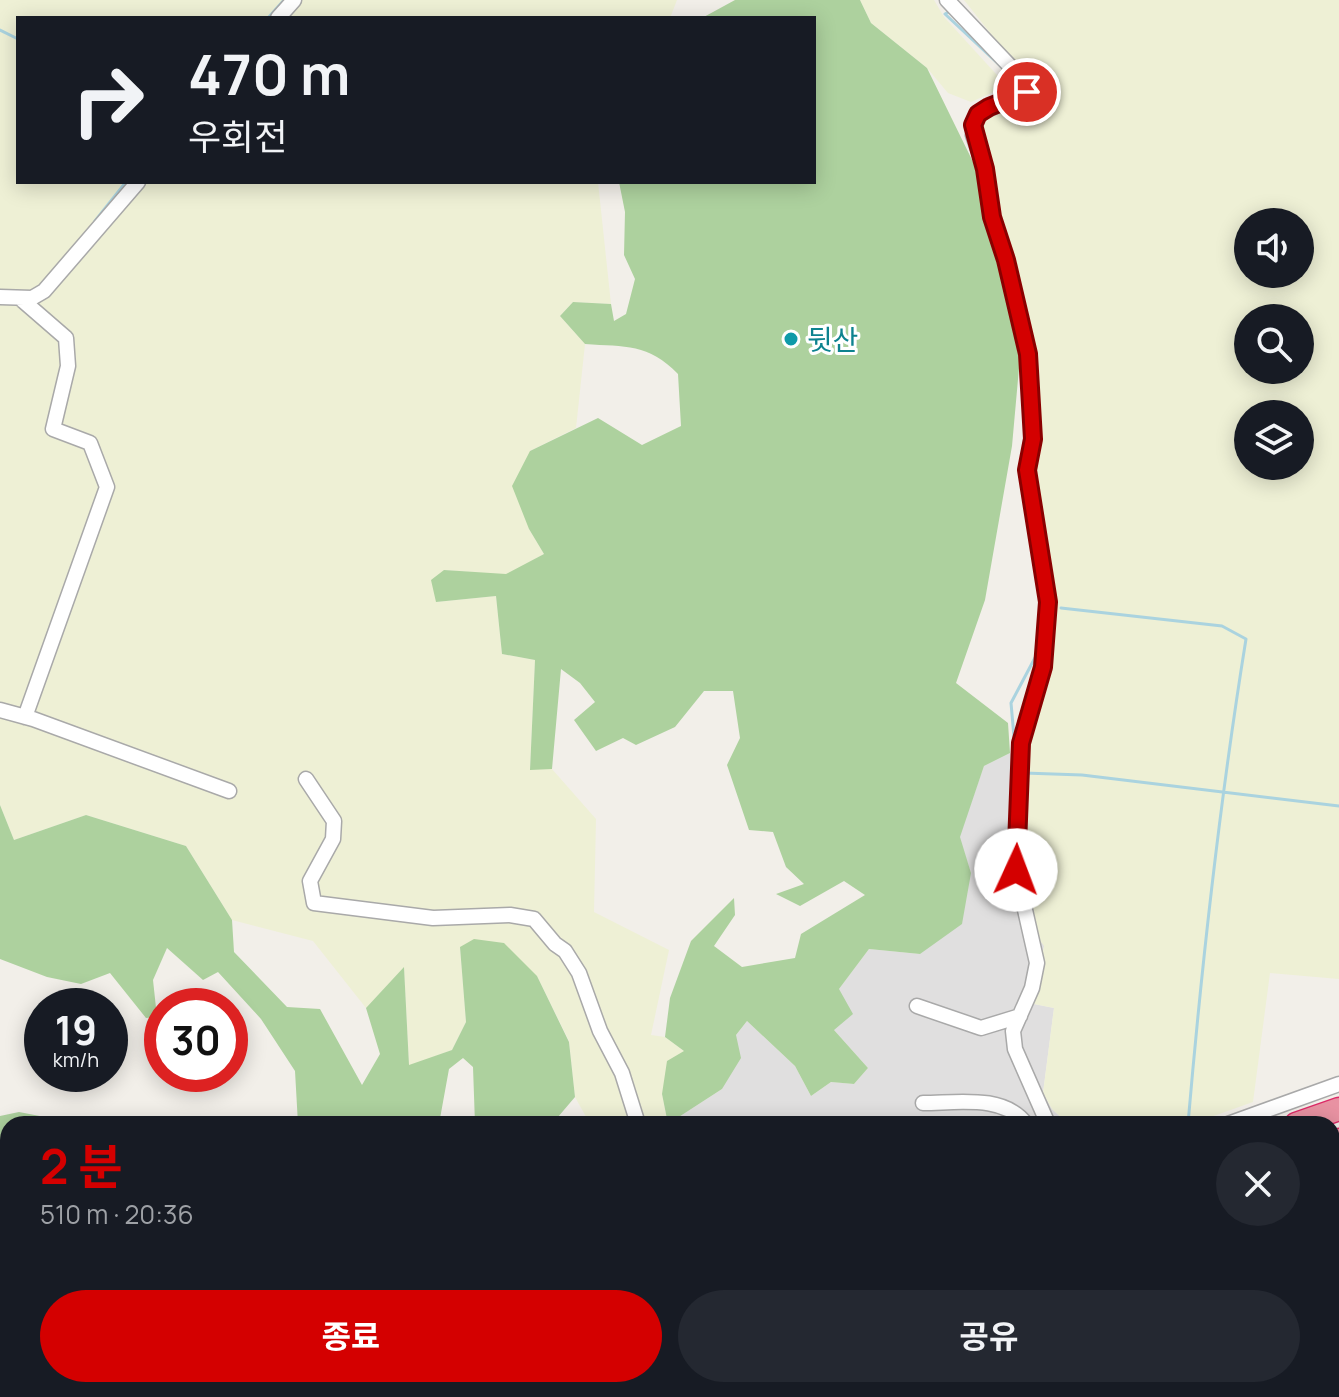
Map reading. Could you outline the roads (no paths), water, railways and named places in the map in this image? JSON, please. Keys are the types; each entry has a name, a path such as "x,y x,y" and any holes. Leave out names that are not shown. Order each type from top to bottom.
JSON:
{"highway":[{"path":"1319,1116 1339,1109"}],"street":[{"path":"280,16 294,0"},
{"path":"950,3 1027,84 1027,92 989,107 978,114 973,125 985,169 992,217 1006,260 1028,354 1033,439 1027,470 1048,602 1043,667 1021,743 1016,870 1037,963 1032,988 1013,1031 1015,1049 1044,1116"},
{"path":"0,297 21,299 44,291 136,184"},
{"path":"21,299 66,338 68,366 53,429 90,443 107,487 25,717"},
{"path":"0,710 229,791"},
{"path":"306,779 334,821 333,839 310,881 314,903 433,918 510,915 534,919 565,951 579,973 600,1031 622,1073 635,1116"},
{"path":"917,1006 981,1028 1020,1016"},
{"path":"1250,1116 1339,1084"},
{"path":"923,1103 993,1103 1020,1116"}],"waterway":[{"path":"270,16 284,0"},
{"path":"952,10 945,14 1008,73 1015,88 973,110 966,125 967,135"},
{"path":"0,30 16,38"},
{"path":"95,221 124,184"},
{"path":"1023,455 1026,423"},
{"path":"1061,608 1222,626 1246,639 1212,881 1189,1116"},
{"path":"1014,737 1011,703 1038,652"},
{"path":"1024,773 1082,775 1339,806"}],"place":[{"name":"뒷산","path":"791,339"}]}
